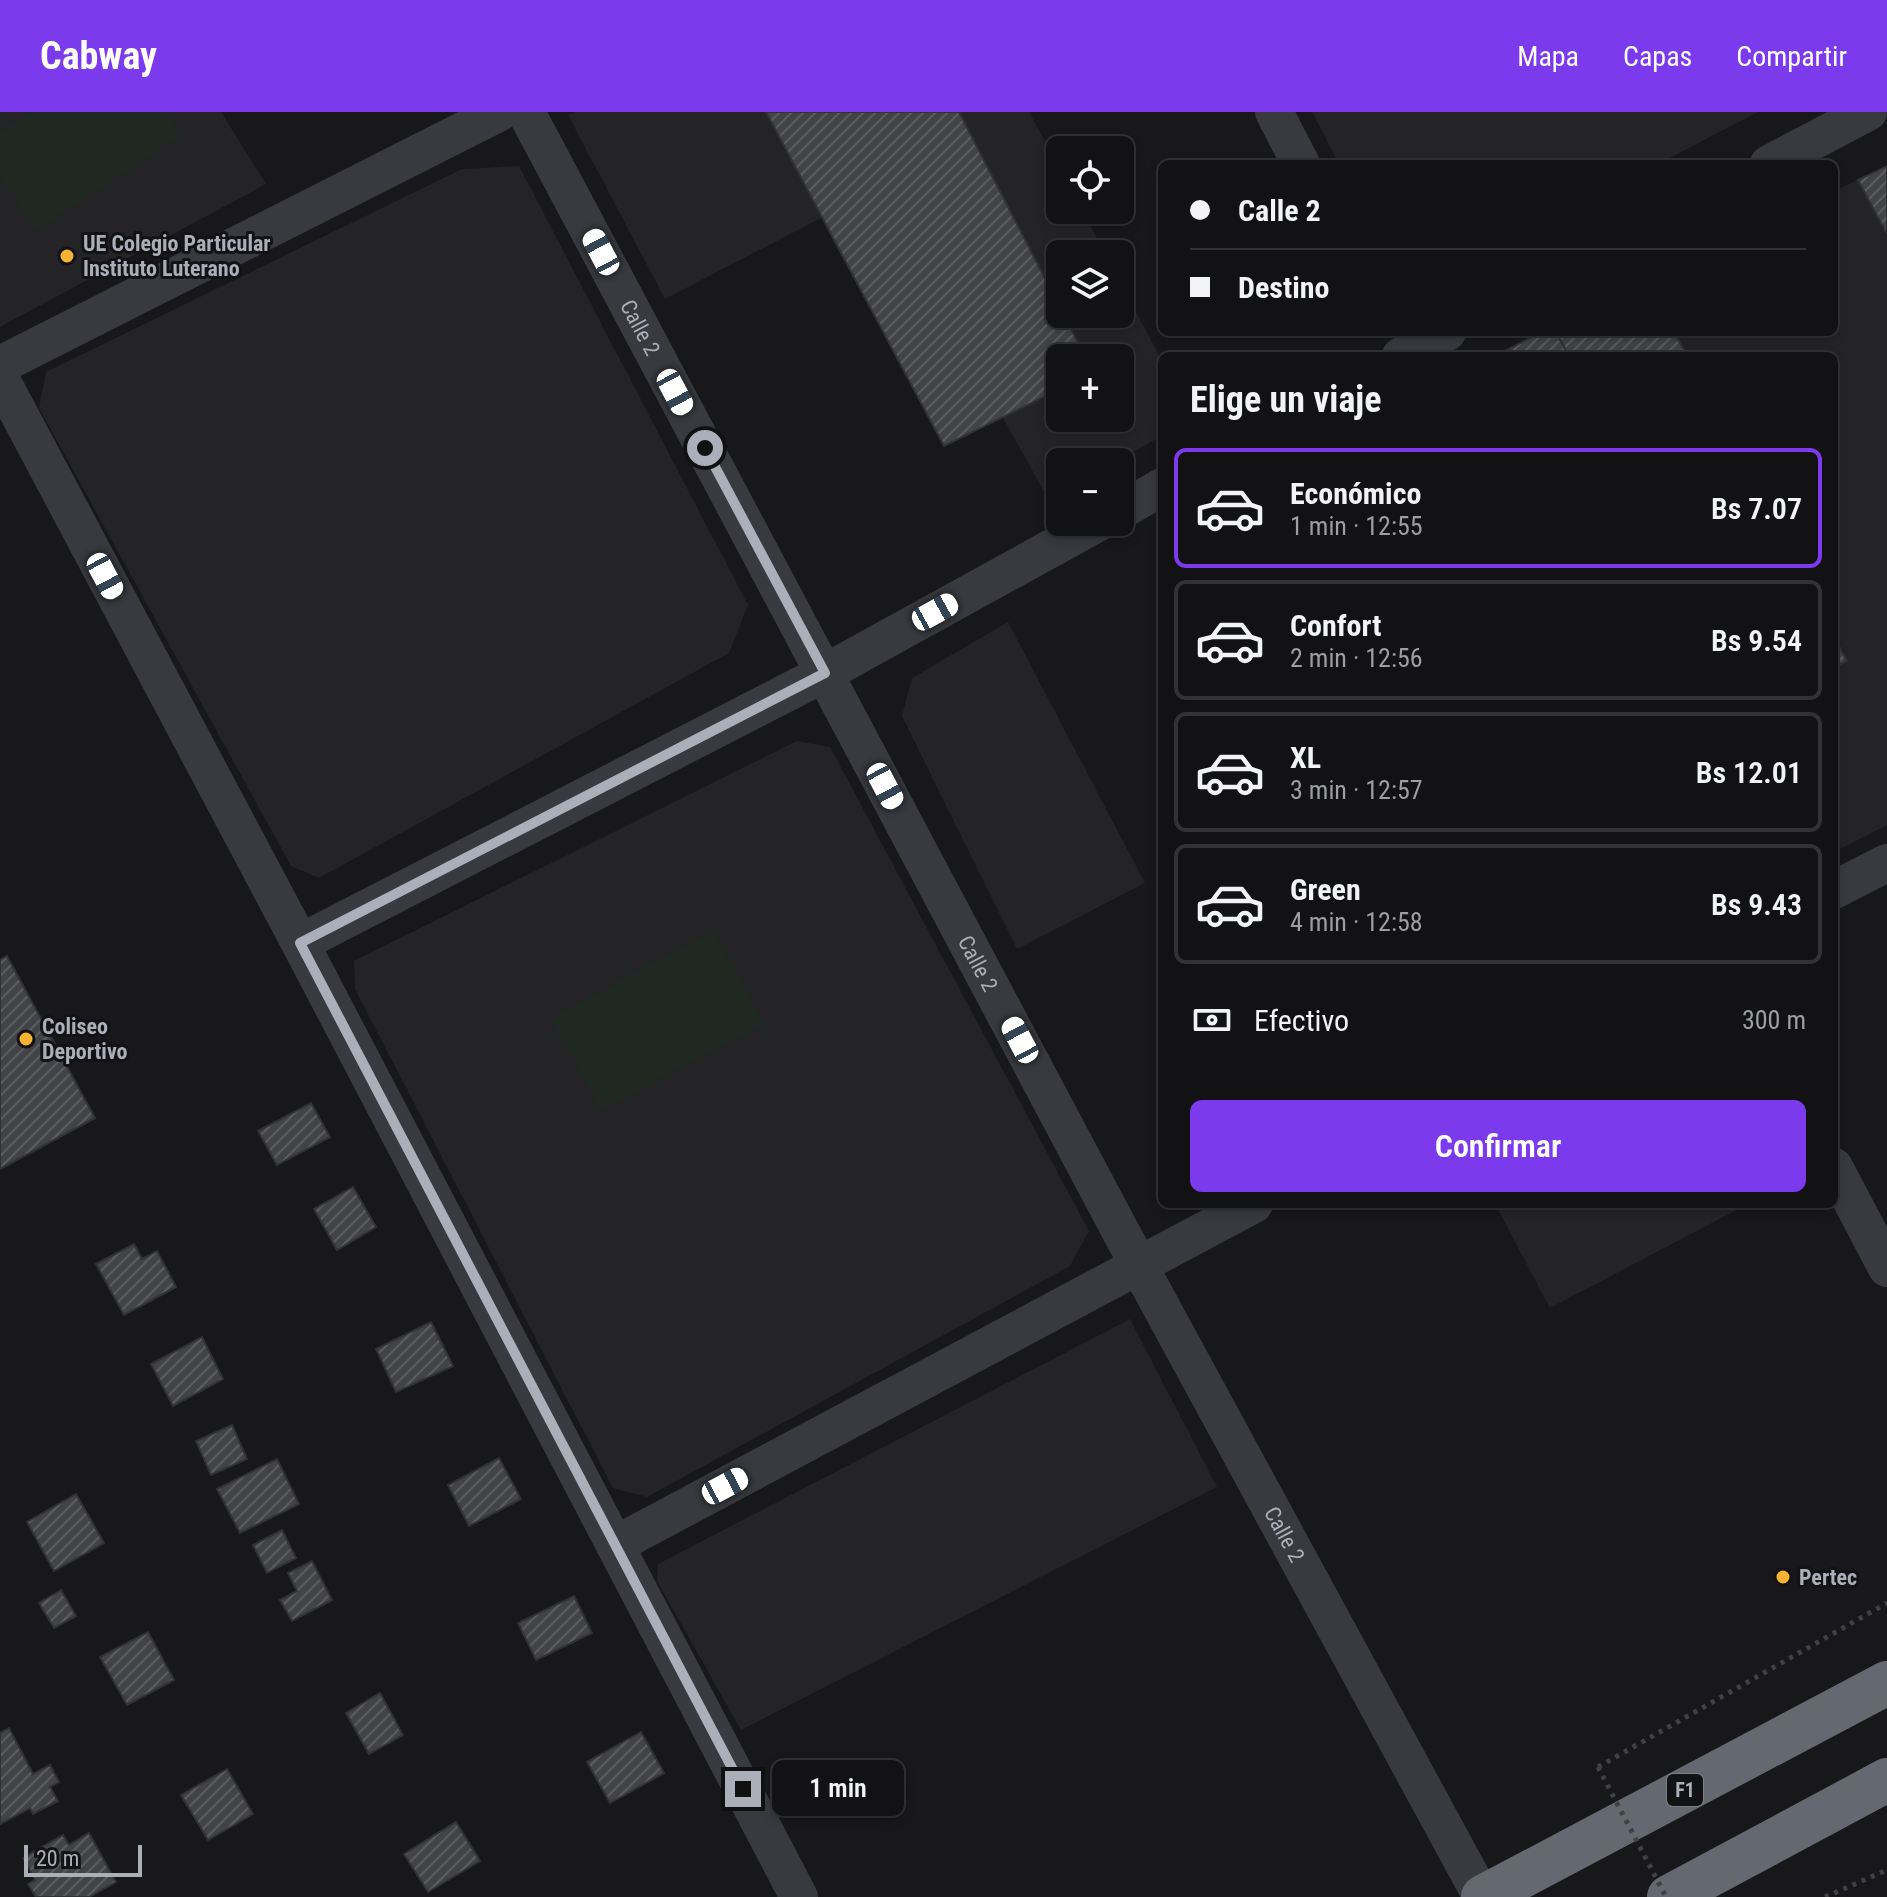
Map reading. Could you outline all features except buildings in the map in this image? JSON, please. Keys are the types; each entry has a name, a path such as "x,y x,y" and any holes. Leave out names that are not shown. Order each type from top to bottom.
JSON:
{"highway":[{"name":"F1","path":"1482,1897 1887,1683"},
{"path":"1668,1897 1887,1780"}],"street":[{"path":"0,365 500,112"},
{"name":"Calle 2","path":"526,112 1139,1266 1482,1897"},
{"path":"1274,112 1299,160"},
{"path":"1777,160 1868,112"},
{"path":"1409,352 1439,336"},
{"path":"0,378 300,943 799,1897"},
{"path":"1134,503 1158,489"},
{"path":"300,943 825,673 1074,536"},
{"path":"1838,888 1887,863"},
{"path":"1838,1175 1887,1268"},
{"path":"615,1545 1247,1208"}],"path":[{"path":"1668,1897 1598,1767 1887,1603"},
{"path":"1825,1897 1887,1870"}],"shaded area":[{"name":"UE Colegio Particular Instituto Luterano","path":"0,112 221,112 266,184 0,327"},
{"path":"31,112 165,112 181,136 36,230 0,175 0,132"},
{"path":"575,112 1029,112 1046,143 1046,224 1089,224 1098,240 1046,240 1046,328 1134,328 1134,308 1158,353 1158,438 1134,451 1134,448 1046,448 1046,495 1002,416 944,446 821,218 665,299 568,115"},
{"path":"1312,112 1758,112 1666,160 1337,160"},
{"path":"519,166 748,605 729,653 319,878 291,866 39,408 46,372 462,169"},
{"path":"1887,166 1887,825 1838,850 1838,352 1503,352 1534,336 1838,336 1838,189"},
{"path":"1008,622 1145,883 1017,949 902,716 912,678"},
{"path":"797,741 830,747 1089,1231 1070,1266 647,1497 613,1488 355,989 354,961"},
{"path":"713,931 763,1024 601,1110 551,1018"},
{"path":"1497,1208 1740,1208 1550,1308"},
{"path":"1130,1319 1217,1487 741,1730 657,1581 658,1564"}],"place":[{"name":"UE Colegio Particular Instituto Luterano","path":"67,256"},
{"name":"Coliseo Deportivo","path":"26,1039"},
{"name":"Pertec","path":"1783,1577"}],"route":[{"path":"705,448 825,673 300,943 743,1789"}]}
